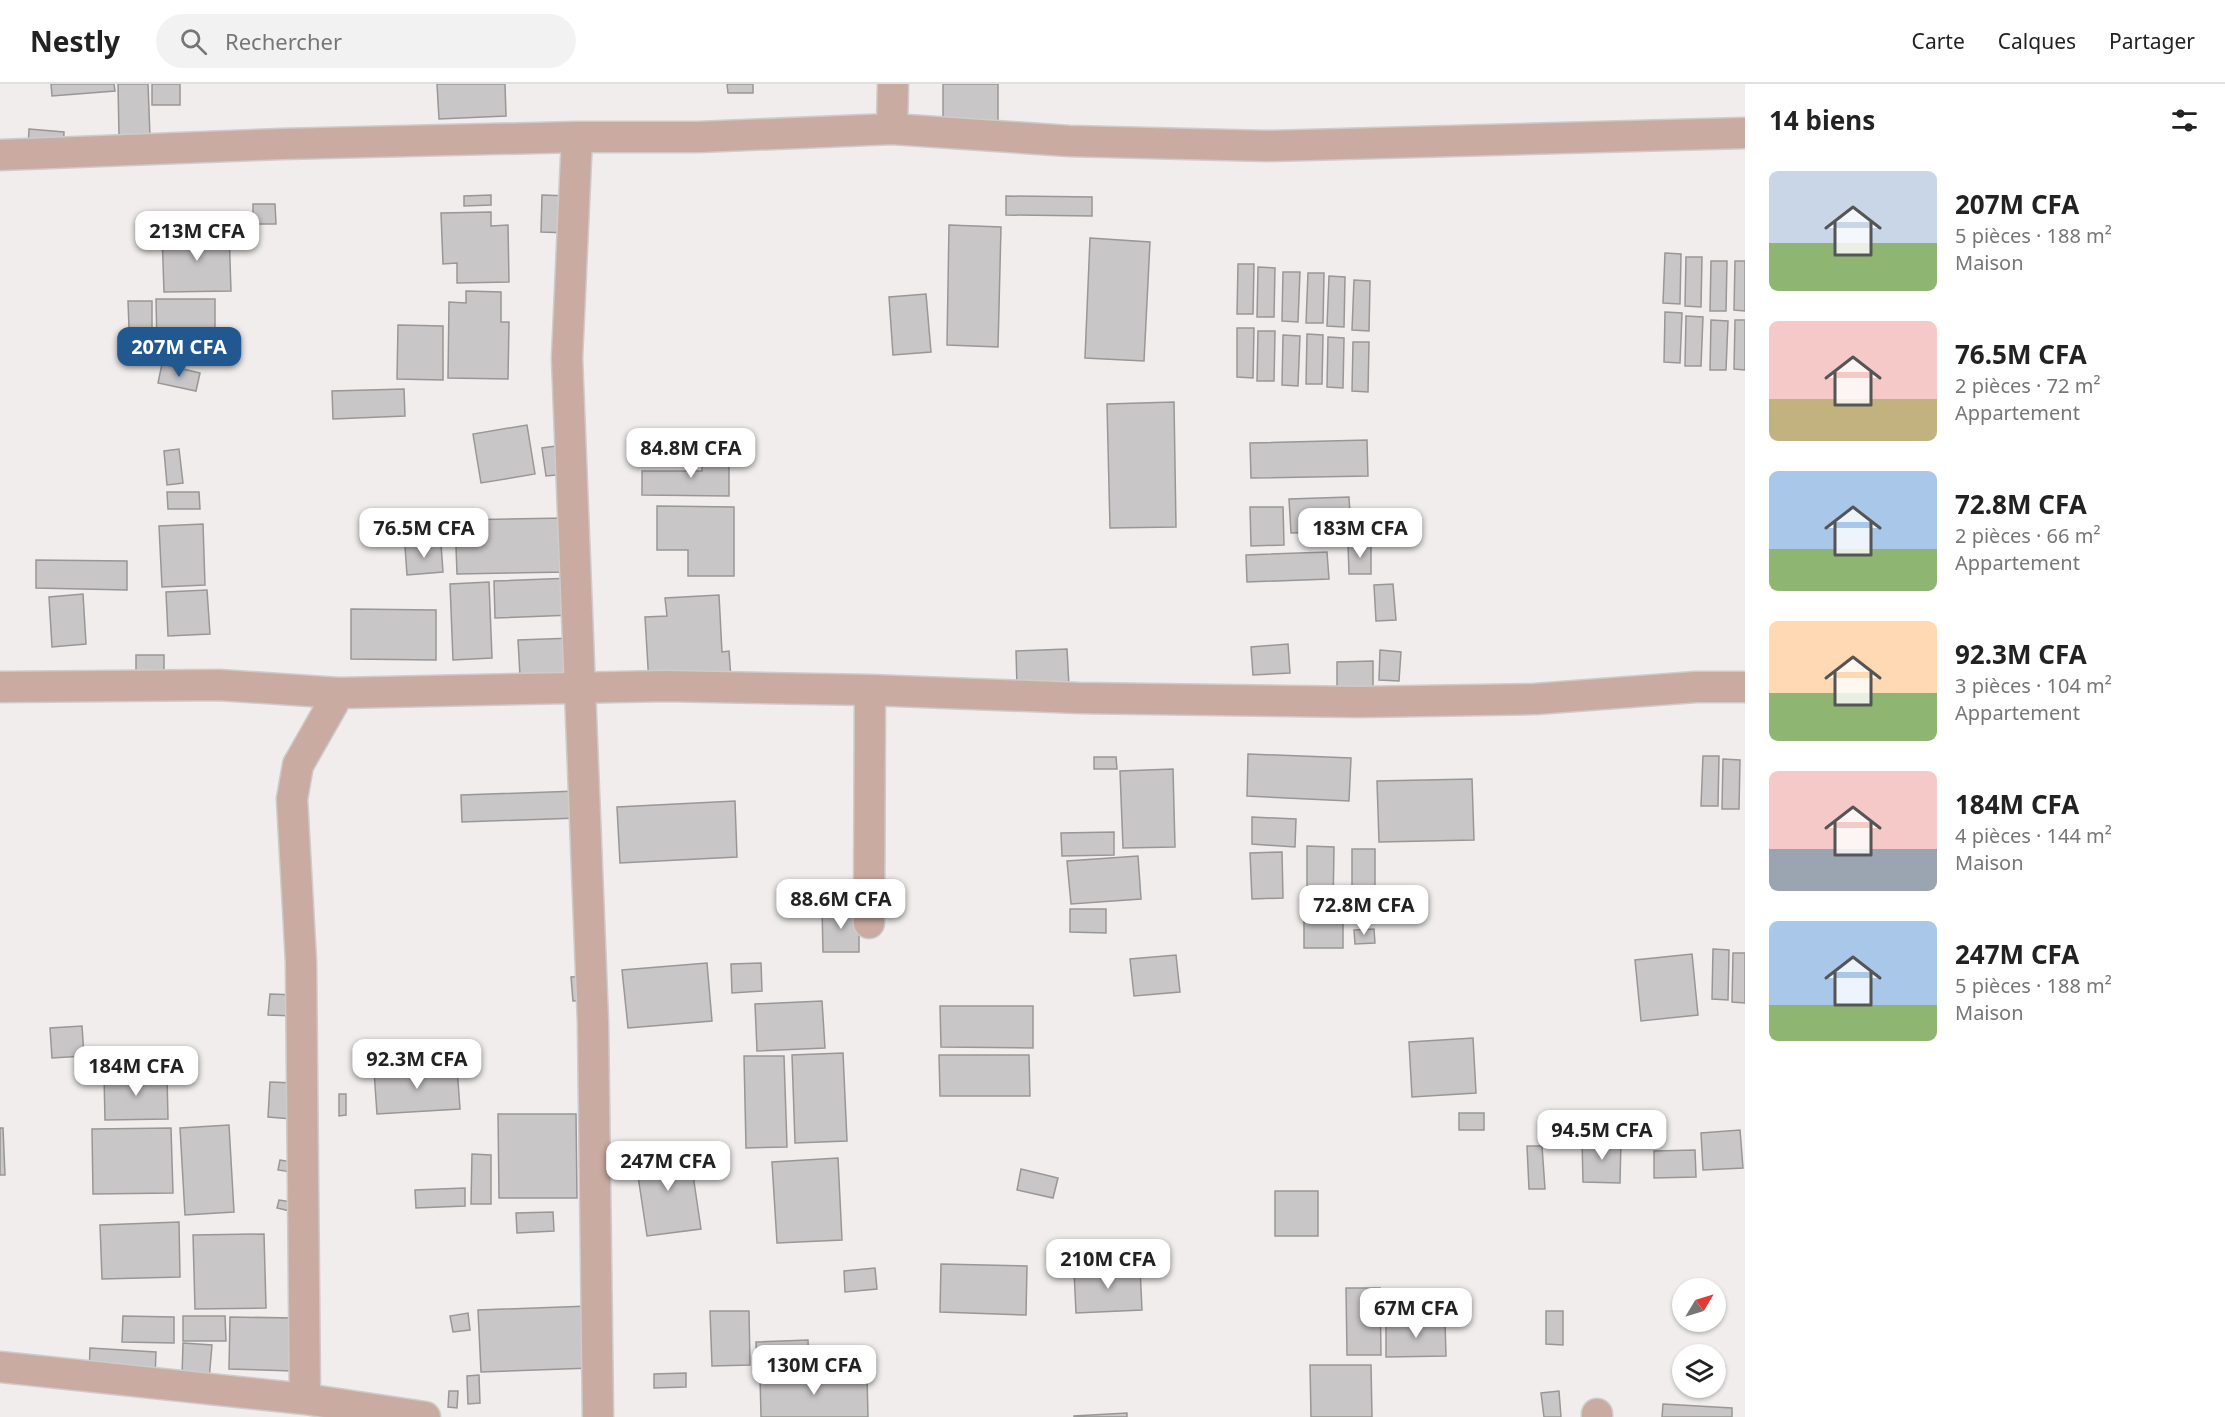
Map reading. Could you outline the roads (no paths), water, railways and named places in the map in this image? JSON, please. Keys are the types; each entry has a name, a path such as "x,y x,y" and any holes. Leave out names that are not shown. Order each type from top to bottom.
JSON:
{"street":[{"path":"892,129 893,84"},
{"path":"0,155 282,144 577,137 699,137 892,129 1069,141 1267,146 1745,133"},
{"path":"577,137 567,358 593,1022 598,1417"},
{"path":"0,687 219,685 339,693 665,686 870,690 1079,698 1359,702 1535,699 1696,687 1745,687"},
{"path":"869,924 870,690"},
{"path":"305,1399 301,962 292,799 298,765 339,693"},
{"path":"0,1366 305,1399 424,1417"}]}
